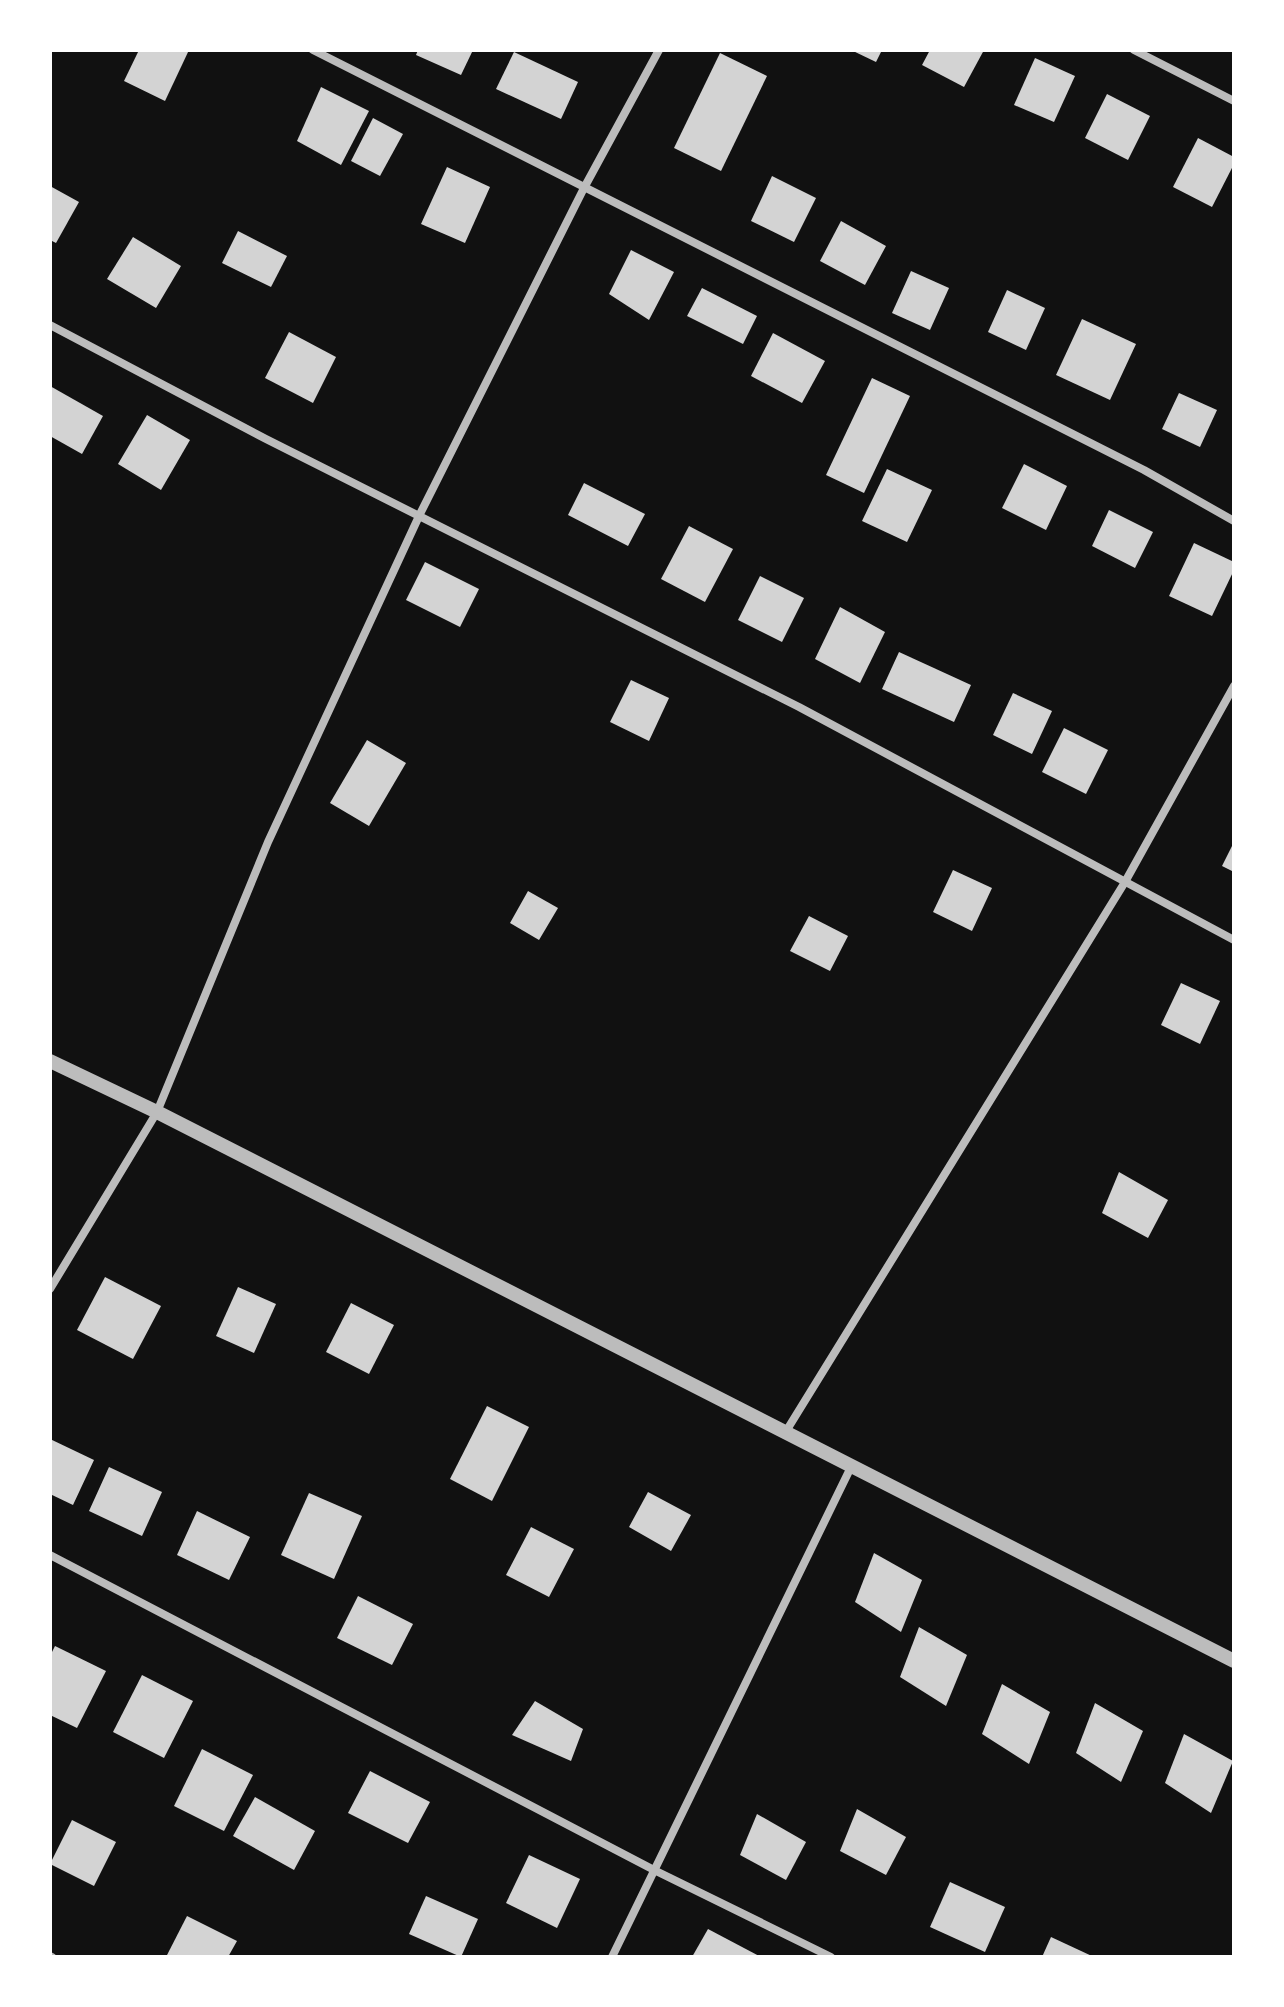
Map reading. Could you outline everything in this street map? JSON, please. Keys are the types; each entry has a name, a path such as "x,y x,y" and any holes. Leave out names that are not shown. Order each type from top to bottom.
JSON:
{"street":[{"path":"313,50 1144,470 1234,521"},
{"path":"50,1289 157,1112 268,842 420,514 584,188 659,50"},
{"path":"1134,50 1234,101"},
{"path":"50,325 266,439 799,707 1234,940"},
{"path":"784,1434 1125,882 1234,686"},
{"path":"50,1061 157,1112 1234,1661"},
{"path":"612,1957 851,1467"},
{"path":"50,1555 656,1871 831,1957"}],"building":[{"path":"139,50 189,50 165,101 124,81"},
{"path":"418,50 473,50 461,75 416,55"},
{"path":"851,50 882,50 876,62"},
{"path":"930,50 984,50 964,87 922,65"},
{"path":"514,52 578,82 561,119 496,89"},
{"path":"720,53 767,76 721,171 674,148"},
{"path":"1035,58 1075,76 1054,122 1014,105"},
{"path":"321,87 369,111 341,165 297,141"},
{"path":"1107,94 1150,116 1128,160 1085,138"},
{"path":"373,118 403,134 380,176 351,161"},
{"path":"1198,138 1234,157 1234,164 1212,207 1173,187"},
{"path":"447,167 490,187 465,243 421,224"},
{"path":"772,176 816,198 794,242 751,221"},
{"path":"50,186 79,202 56,243 50,240"},
{"path":"841,221 886,246 865,285 820,261"},
{"path":"238,231 287,256 271,287 222,263"},
{"path":"133,237 181,266 156,308 107,279"},
{"path":"631,250 674,272 649,320 609,294"},
{"path":"911,271 949,288 930,330 892,313"},
{"path":"702,288 757,316 743,344 687,316"},
{"path":"1007,290 1045,308 1026,350 988,332"},
{"path":"1082,319 1136,344 1110,400 1056,375"},
{"path":"289,332 336,357 313,403 265,378"},
{"path":"773,333 825,361 802,403 751,376"},
{"path":"872,378 910,396 864,493 826,475"},
{"path":"50,386 103,416 82,454 50,436"},
{"path":"1179,393 1217,410 1200,447 1162,429"},
{"path":"147,415 190,440 161,490 118,464"},
{"path":"1024,464 1067,486 1046,530 1002,508"},
{"path":"887,469 932,490 907,542 862,521"},
{"path":"584,483 645,514 628,546 568,515"},
{"path":"1109,510 1153,532 1135,568 1092,546"},
{"path":"689,526 733,549 705,602 661,579"},
{"path":"1194,543 1234,562 1234,570 1212,616 1169,596"},
{"path":"425,562 479,589 460,627 406,600"},
{"path":"760,576 804,598 782,642 738,620"},
{"path":"840,607 885,632 860,683 815,659"},
{"path":"899,652 971,685 954,722 882,689"},
{"path":"631,680 669,698 649,741 610,722"},
{"path":"1013,693 1052,711 1032,754 993,735"},
{"path":"1064,728 1108,750 1086,794 1042,772"},
{"path":"367,740 406,763 369,826 330,803"},
{"path":"1234,842 1234,872 1222,866"},
{"path":"953,870 992,888 972,931 933,912"},
{"path":"528,891 558,908 539,940 510,923"},
{"path":"809,916 848,936 830,971 790,951"},
{"path":"1181,983 1220,1001 1200,1044 1161,1025"},
{"path":"1119,1172 1168,1200 1148,1238 1102,1213"},
{"path":"105,1277 161,1306 133,1359 77,1330"},
{"path":"238,1287 276,1304 254,1353 216,1336"},
{"path":"351,1303 394,1325 369,1374 326,1352"},
{"path":"487,1406 529,1427 492,1501 450,1479"},
{"path":"50,1439 94,1460 73,1505 50,1494"},
{"path":"109,1467 162,1492 142,1536 89,1511"},
{"path":"648,1492 691,1515 671,1551 629,1527"},
{"path":"309,1493 362,1516 334,1579 281,1555"},
{"path":"197,1511 250,1537 229,1580 177,1555"},
{"path":"531,1527 574,1549 549,1597 506,1575"},
{"path":"874,1553 922,1580 901,1632 855,1602"},
{"path":"358,1596 413,1624 392,1665 337,1638"},
{"path":"919,1627 967,1655 946,1706 900,1677"},
{"path":"55,1646 106,1671 77,1728 50,1715 50,1656"},
{"path":"142,1675 193,1701 164,1758 113,1732"},
{"path":"1002,1684 1050,1712 1029,1764 982,1734"},
{"path":"535,1701 583,1729 571,1761 512,1735"},
{"path":"1095,1703 1143,1731 1121,1782 1076,1753"},
{"path":"1184,1734 1233,1761 1211,1813 1165,1783"},
{"path":"202,1749 253,1775 224,1831 174,1806"},
{"path":"370,1771 430,1802 408,1843 348,1813"},
{"path":"255,1797 315,1831 294,1870 233,1836"},
{"path":"857,1809 906,1837 886,1875 840,1851"},
{"path":"757,1814 806,1842 786,1880 740,1855"},
{"path":"72,1820 116,1842 94,1886 50,1864"},
{"path":"529,1855 580,1879 557,1928 506,1903"},
{"path":"950,1882 1005,1907 985,1952 930,1927"},
{"path":"426,1896 478,1919 461,1957 409,1934"},
{"path":"187,1916 237,1941 228,1957 166,1957"},
{"path":"708,1929 761,1957 692,1957"},
{"path":"1051,1937 1094,1957 1042,1957"}]}
